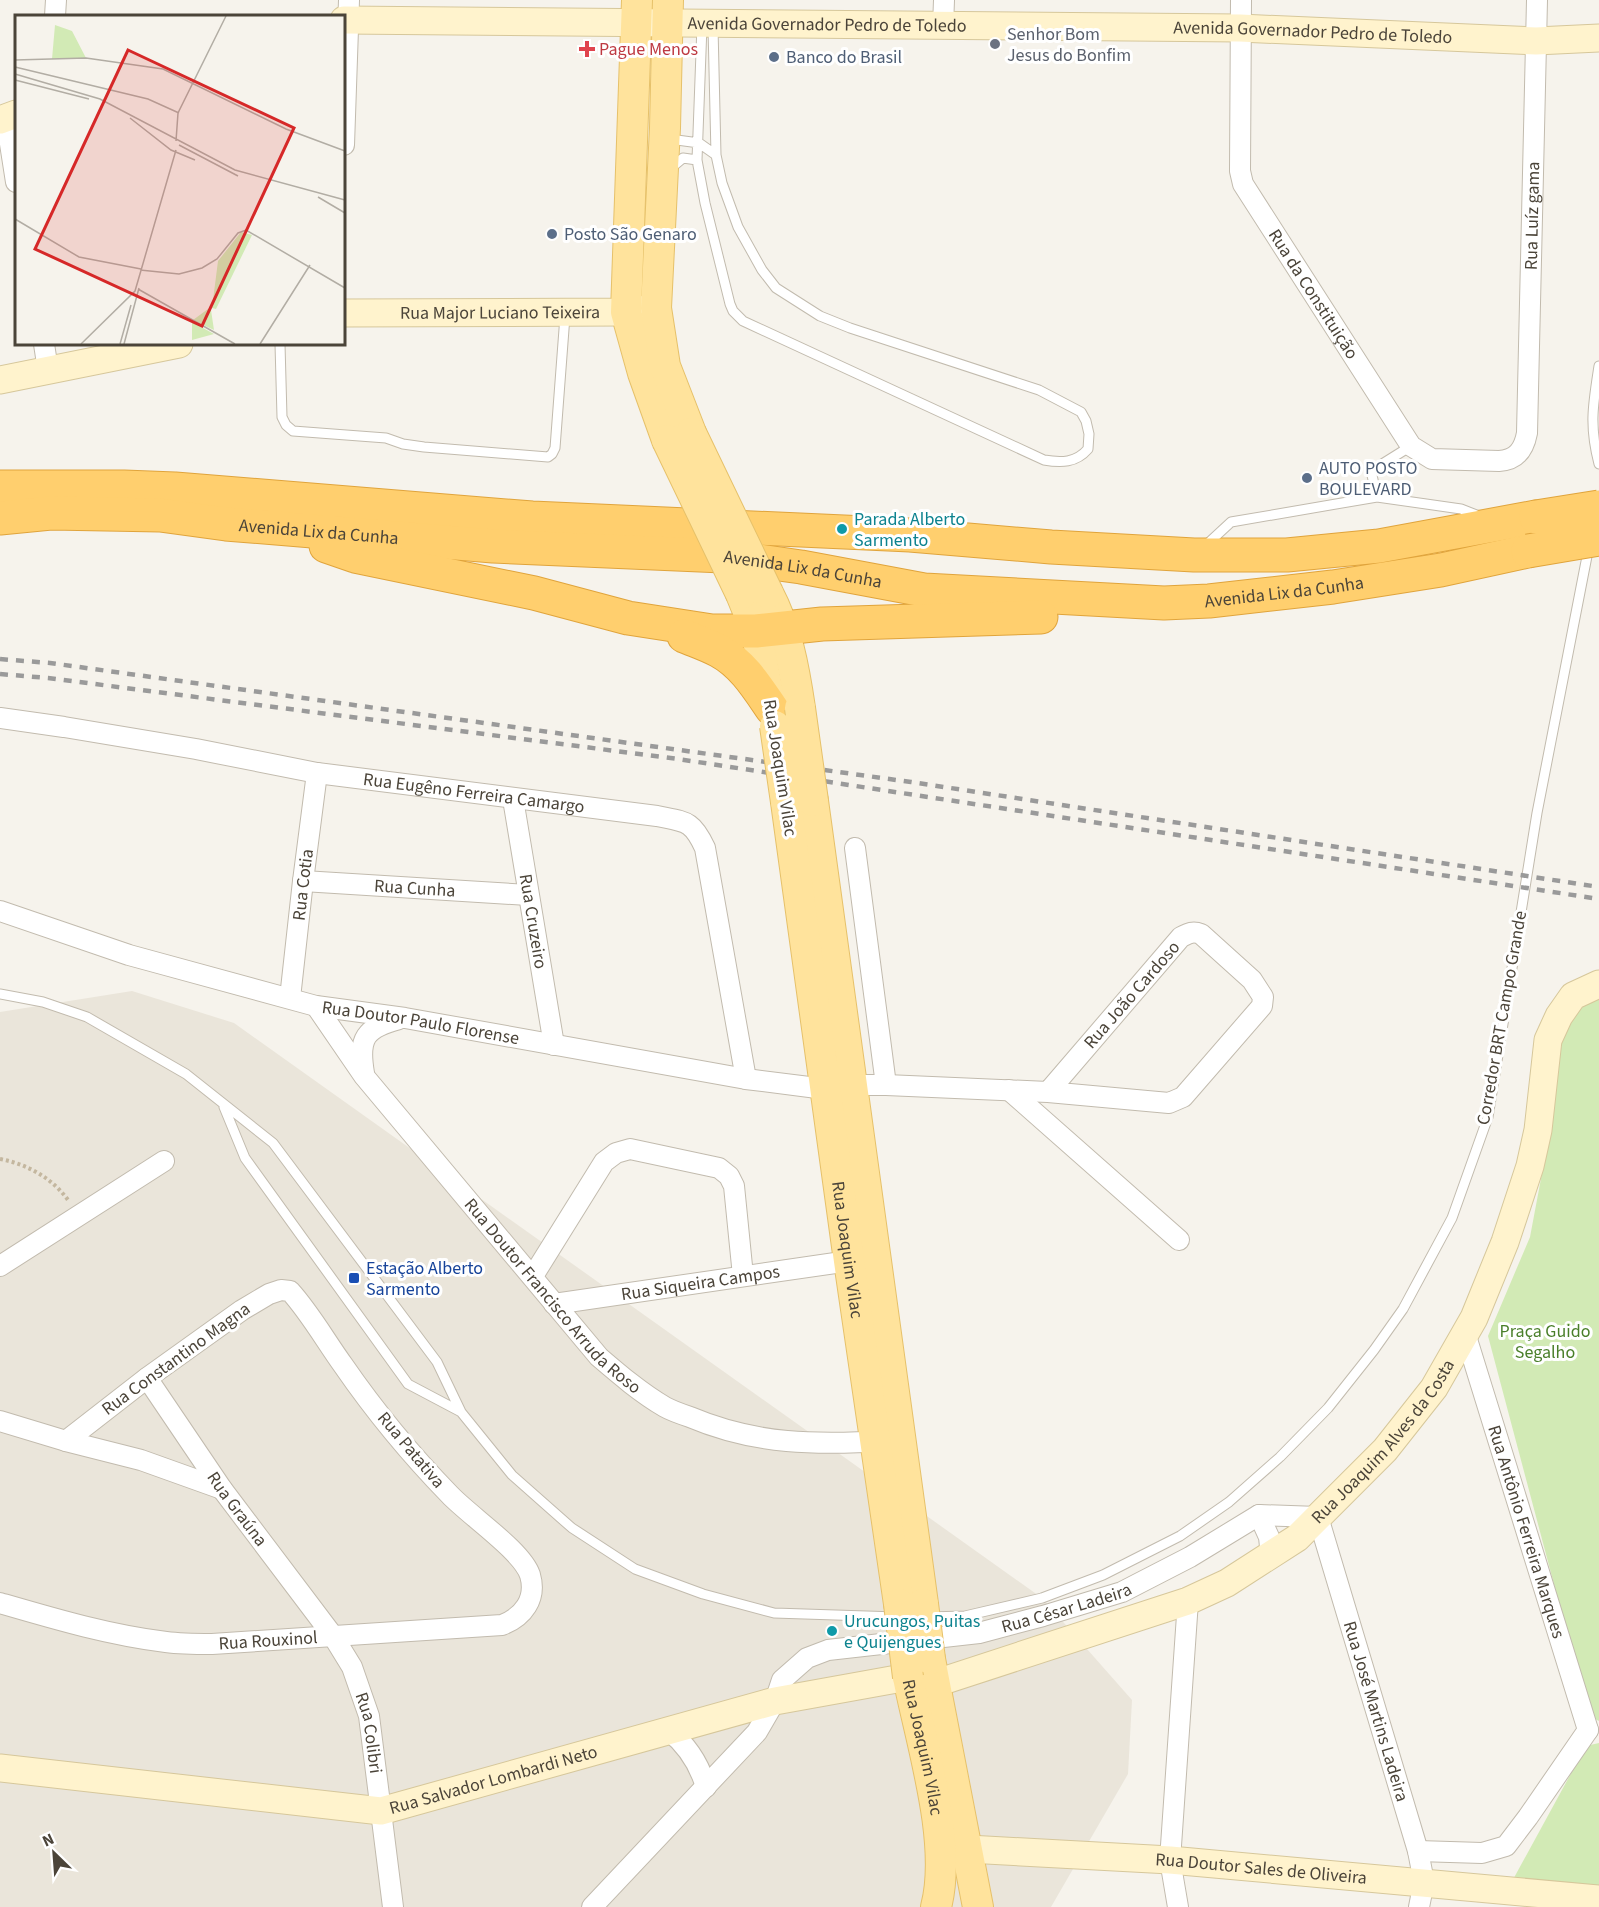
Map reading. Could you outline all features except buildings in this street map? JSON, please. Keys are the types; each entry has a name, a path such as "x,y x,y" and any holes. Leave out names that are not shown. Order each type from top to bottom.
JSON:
{"highway":[{"name":"Avenida Lix da Cunha","path":"0,487 175,489 532,518 910,536 1194,555 1287,555 1368,547 1536,517 1596,521"},
{"name":"Avenida Lix da Cunha","path":"0,518 51,513 160,515 270,528 493,546 723,556 801,567 924,590 1164,603 1209,601 1333,587 1441,570 1528,551 1596,521"},
{"path":"270,528 355,556 534,593 672,631 719,651 736,662 782,714"},
{"path":"628,618 712,632 770,630 822,624 1067,615 1164,603"}],"main road":[{"path":"637,11 626,312 644,373 679,436"},
{"name":"Avenida Governador Pedro de Toledo","path":"347,13 668,11 707,25 1240,28 1536,40 1599,38"},
{"path":"668,11 656,308 679,436"},
{"name":"Rua Major Luciano Teixeira","path":"345,313 626,312 656,308"},
{"path":"0,380 174,345"},
{"name":"Rua Joaquim Vilac","path":"679,436 770,630 793,661 782,714 799,802 913,1610 937,1814 939,1893"},
{"name":"Rua Joaquim Alves da Costa","path":"921,1678 1188,1601 1227,1583 1297,1538 1385,1450 1434,1388 1474,1318 1505,1242 1530,1166 1538,1130 1548,1040 1558,1016 1573,996 1599,984"},
{"name":"Rua Joaquim Vilac","path":"838,1087 849,1261 888,1441"},
{"name":"Rua Joaquim Vilac","path":"921,1678 968,1849 978,1907"},
{"name":"Rua Salvador Lombardi Neto","path":"0,1768 381,1811 775,1701 921,1678"},
{"path":"937,1814 968,1849"},
{"name":"Rua Doutor Sales de Oliveira","path":"968,1849 1170,1860 1421,1895 1599,1899"},
{"path":"939,1893 948,1890 950,1907"}],"street":[{"path":"55,15 56,0"},
{"path":"943,27 944,0"},
{"name":"Rua da Constituição","path":"1241,0 1241,180 1412,446"},
{"name":"Rua Luíz gama","path":"1412,446 1432,459 1508,460 1522,450 1527,433 1537,0"},
{"path":"345,101 347,13"},
{"path":"7,117 15,175"},
{"path":"44,345 48,370"},
{"name":"Rua Eugêno Ferreira Camargo","path":"0,718 196,749 317,772 657,816 687,822 705,848 746,1079"},
{"name":"Rua Cotia","path":"290,998 317,772"},
{"name":"Rua Cruzeiro","path":"513,799 554,1046"},
{"path":"855,848 886,1085"},
{"name":"Rua Cunha","path":"303,881 528,895"},
{"name":"Rua Doutor Paulo Florense","path":"0,911 129,955 316,1006 405,1018 746,1079 838,1087"},
{"name":"Rua João Cardoso","path":"838,1087 886,1085 1009,1090 1159,1103 1177,1101 1262,1006 1263,997 1252,980 1201,934 1190,933 1181,937 1048,1092"},
{"name":"Rua Doutor Francisco Arruda Roso","path":"316,1006 364,1076 599,1357 626,1381 666,1408 708,1425 759,1439 805,1443 888,1441"},
{"path":"364,1076 361,1049 363,1042 376,1027 405,1018"},
{"path":"1009,1090 1179,1240"},
{"path":"533,1276 604,1162 616,1153 630,1149 719,1168 729,1176 734,1186 743,1276"},
{"path":"0,1266 164,1161"},
{"name":"Rua Siqueira Campos","path":"554,1304 849,1261"},
{"name":"Rua Constantino Magna","path":"66,1441 147,1378 260,1298 281,1290 288,1290 292,1293"},
{"name":"Rua Patativa","path":"292,1293 310,1315 344,1366 434,1478 461,1507 515,1553 526,1566 532,1587 529,1599"},
{"name":"Rua Antônio Ferreira Marques","path":"1465,1333 1593,1731"},
{"name":"Rua Graúna","path":"147,1378 222,1489 333,1636"},
{"path":"0,1421 141,1460 222,1489"},
{"path":"1271,1556 1269,1537 1259,1515 1318,1517"},
{"name":"Rua César Ladeira","path":"592,1907 757,1732 775,1701 782,1680 807,1658 828,1650 979,1633 1122,1592 1191,1557 1259,1515"},
{"name":"Rua José Martins Ladeira","path":"1318,1517 1418,1851 1421,1895"},
{"name":"Rua Rouxinol","path":"0,1604 129,1637 168,1643 212,1644 502,1625 515,1620 525,1611 529,1599"},
{"path":"1178,1907 1170,1860 1188,1601"},
{"name":"Rua Colibri","path":"333,1636 352,1666 369,1716 393,1907"},
{"path":"668,1730 680,1740 698,1764 706,1787"},
{"path":"1418,1851 1482,1852 1506,1846 1593,1731"}],"lane":[{"path":"707,25 716,155 722,183 738,226 762,270 776,288 820,316 850,328 1039,390 1081,412 1089,434 1088,449 1076,459 1066,462 1044,460 743,321 733,311 705,203 697,160 707,25"},
{"path":"665,128 676,140 699,143 716,155"},
{"path":"661,178 681,159 697,160"},
{"path":"280,345 282,417 293,431 386,438 403,444 423,447 548,457 555,448 565,312"},
{"path":"1599,366 1592,410 1592,430 1599,464"},
{"path":"1377,497 1371,471 1412,446"},
{"name":"Corredor BRT Campo Grande","path":"0,994 43,1002 87,1017 186,1074 273,1143 437,1362 461,1412 512,1475 572,1528 635,1569 703,1594 774,1613 913,1610 965,1616 1042,1598 1103,1575 1180,1536 1228,1502 1280,1457 1328,1408 1374,1350 1403,1309 1452,1218 1488,1117 1535,824 1596,521 1599,491"},
{"path":"1194,555 1231,522 1377,497 1461,509 1501,523"},
{"name":"Corredor BRT Campo Grande","path":"223,1105 245,1158 408,1384 461,1412"}],"path":[{"path":"0,1159 38,1172 58,1186 79,1215"}],"shaded area":[{"path":"132,991 234,1023 1042,1598 1132,1700 1128,1774 1051,1907 0,1907 0,1012"}],"green space":[{"name":"Praça Guido Segalho","path":"1599,999 1599,1721 1589,1716 1488,1336 1530,1237 1546,1152 1562,1041 1568,1020 1586,1004"},
{"path":"1599,1743 1599,1891 1510,1885 1586,1746"}],"railway":[{"path":"0,659 50,663 911,782 1599,887"},
{"path":"0,674 48,678 678,759 1599,899"}],"place":[{"name":"Senhor Bom Jesus do Bonfim","path":"995,44"},
{"name":"Pague Menos","path":"587,49"},
{"name":"Banco do Brasil","path":"774,57"},
{"name":"Posto São Genaro","path":"552,234"},
{"name":"AUTO POSTO BOULEVARD","path":"1307,478"},
{"name":"Parada Alberto Sarmento","path":"842,529"},
{"name":"Estação Alberto Sarmento","path":"354,1278"},
{"name":"Urucungos, Puitas e Quijengues","path":"832,1631"}]}
